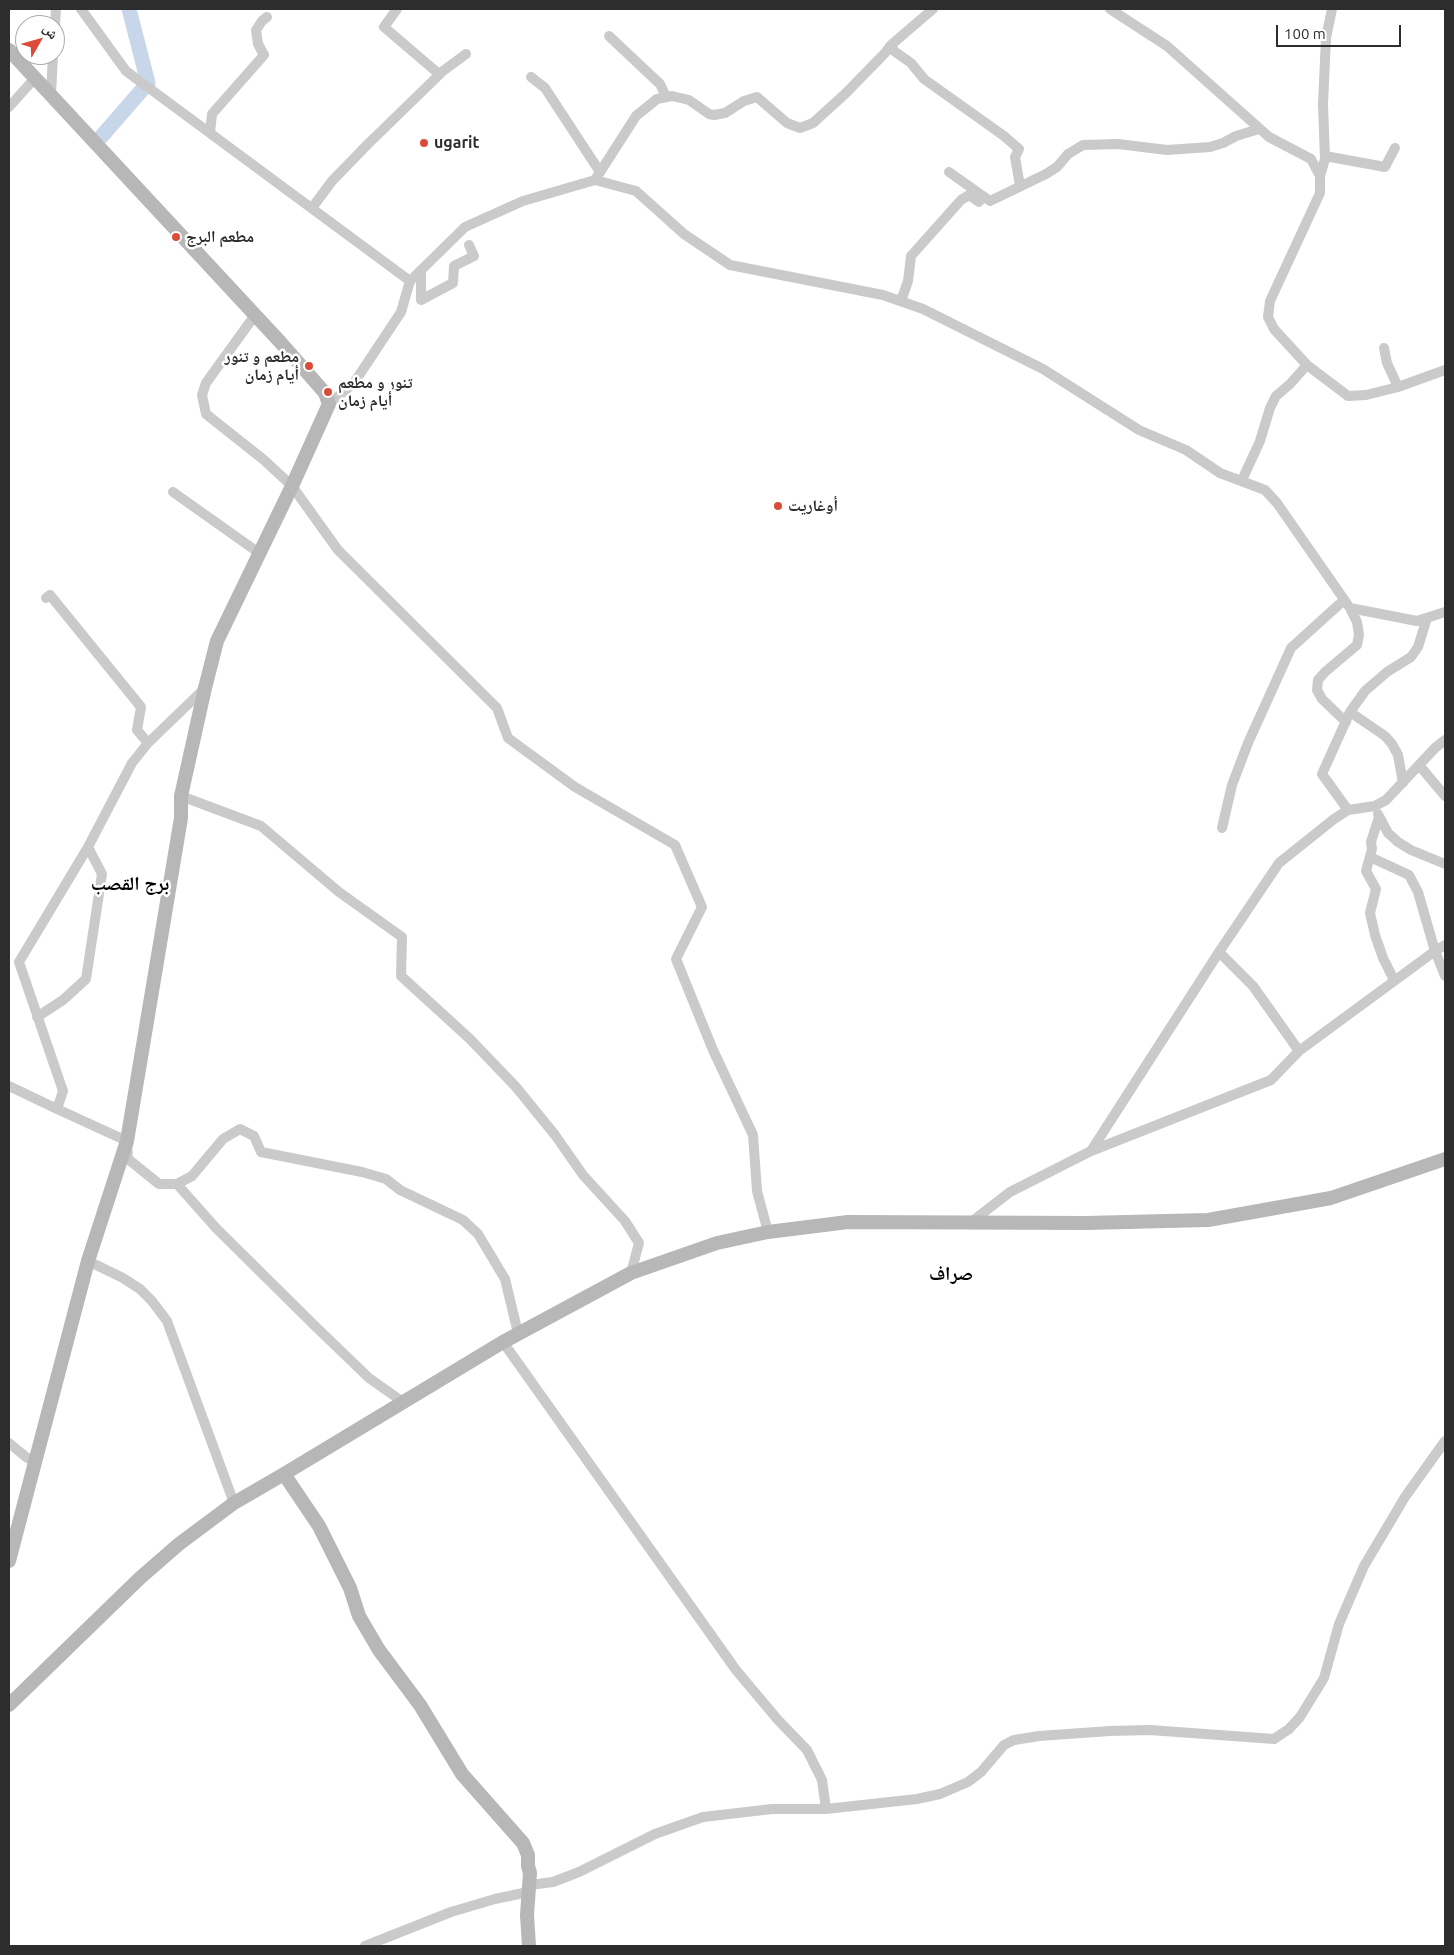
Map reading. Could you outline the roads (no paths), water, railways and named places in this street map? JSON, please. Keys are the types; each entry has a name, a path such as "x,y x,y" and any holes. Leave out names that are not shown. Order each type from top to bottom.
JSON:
{"main road":[{"path":"9,50 325,393 329,404 292,486 218,638 181,796 181,818 127,1141 88,1262 9,1561"},
{"path":"9,1704 140,1578 179,1544 234,1503 518,1333 631,1273 717,1243 768,1232 848,1222 970,1223 1208,1220 1330,1198 1445,1159"},
{"path":"284,1474 319,1526 350,1588 359,1616 379,1650 420,1705 462,1774 523,1843 528,1855 529,1888 526,1927 529,1946"}],"street":[{"path":"81,9 126,71 410,281"},
{"path":"397,9 384,27 439,74"},
{"path":"329,404 354,383 401,312 410,281 465,227 524,202 597,176 636,116 657,99 672,96 689,100 709,114 714,115 725,113 744,101 757,97 787,123 800,128 813,123 885,54 891,45 933,9"},
{"path":"1110,9 1167,46 1269,137 1311,159 1320,176"},
{"path":"1332,9 1326,38 1323,104 1325,156 1320,176 1320,193 1270,301 1268,317 1274,329 1307,365 1348,396 1366,395 1398,387 1445,370"},
{"path":"210,134 212,114 264,55 258,44 256,30 267,17"},
{"path":"609,36 660,84 666,97"},
{"path":"891,45 894,51 911,64 924,79 1004,136 1019,150 1015,156 1020,186"},
{"path":"312,208 332,181 439,74 466,54"},
{"path":"51,94 52,65"},
{"path":"531,77 545,88 597,176 636,191 684,234 730,266 883,295 923,309 1043,369 1140,430 1186,450 1220,472 1265,490 1277,503 1347,604 1357,622 1359,635 1357,645 1318,680 1318,690 1322,699 1348,717 1385,736 1398,755 1403,782"},
{"path":"9,107 36,78"},
{"path":"958,178 961,189 984,205 1057,167 1068,154 1083,145 1118,144 1167,150 1210,147 1259,129"},
{"path":"1325,156 1385,167 1395,148"},
{"path":"949,172 990,201"},
{"path":"901,302 908,280 911,256 962,200 969,195"},
{"path":"421,270 421,300 453,283 454,266 474,256 469,246"},
{"path":"254,315 206,383 202,395 206,414 264,460 292,486 338,550 497,708 508,738 575,787 675,845 702,907 676,960 713,1050 753,1135 757,1191 768,1232"},
{"path":"1384,348 1387,363 1398,387"},
{"path":"1242,480 1260,441 1270,408 1276,396 1307,365"},
{"path":"173,492 259,553"},
{"path":"46,598 50,595 141,707 137,730 148,743"},
{"path":"1347,604 1417,621 1445,612"},
{"path":"1222,828 1232,785 1248,744 1291,648 1347,604"},
{"path":"1348,810 1322,774 1348,717 1365,691 1387,672 1410,657 1418,647 1427,618"},
{"path":"57,1109 63,1091 19,962 88,847 132,763 148,743 205,688"},
{"path":"1091,1151 1219,952 1279,863 1348,810 1375,806 1386,800 1445,740"},
{"path":"1420,765 1445,796"},
{"path":"181,796 261,826 339,892 402,938 401,976 470,1039 516,1087 555,1135 583,1175 625,1221 639,1243 631,1273"},
{"path":"1375,806 1388,833 1398,842 1410,850 1445,864"},
{"path":"1379,817 1371,842 1372,849 1366,872 1376,889 1370,913 1380,950 1394,980"},
{"path":"37,1017 63,1000 86,979 102,874 88,847"},
{"path":"1370,857 1409,875 1418,892 1434,951 1445,976"},
{"path":"970,1223 1010,1192 1091,1151 1271,1080 1299,1051 1445,944"},
{"path":"1219,952 1253,986 1299,1051"},
{"path":"9,1086 127,1141 128,1159 159,1184 176,1184 192,1176 223,1139 240,1129 254,1136 260,1152 353,1170 386,1180 400,1190 463,1220 478,1234 505,1279 518,1333"},
{"path":"176,1184 216,1228 314,1326 369,1378 403,1402"},
{"path":"88,1262 123,1278 140,1289 152,1300 167,1321 234,1503"},
{"path":"503,1342 736,1670 778,1720 807,1750 822,1780 826,1809"},
{"path":"365,1946 451,1912 579,1872 655,1834 703,1817 772,1809 826,1809 917,1800 940,1794 968,1782 982,1772 1004,1745 1014,1740 1110,1730 1150,1730 1274,1739 1289,1729 1294,1723 1324,1678 1339,1624 1364,1566 1405,1497 1445,1441"},
{"path":"9,1443 36,1463"}],"waterway":[{"path":"101,137 148,83 129,9"}],"place":[{"name":"ugarit","path":"424,143"},
{"name":"مطعم البرج","path":"176,237"},
{"name":"مطعم و تنور أيام زمان","path":"309,366"},
{"name":"تنور و مطعم أيام زمان","path":"328,392"},
{"name":"أوغاريت","path":"778,506"}],"district":[{"name":"برج القصب","path":"130,884"},
{"name":"صراف","path":"951,1274"}]}
